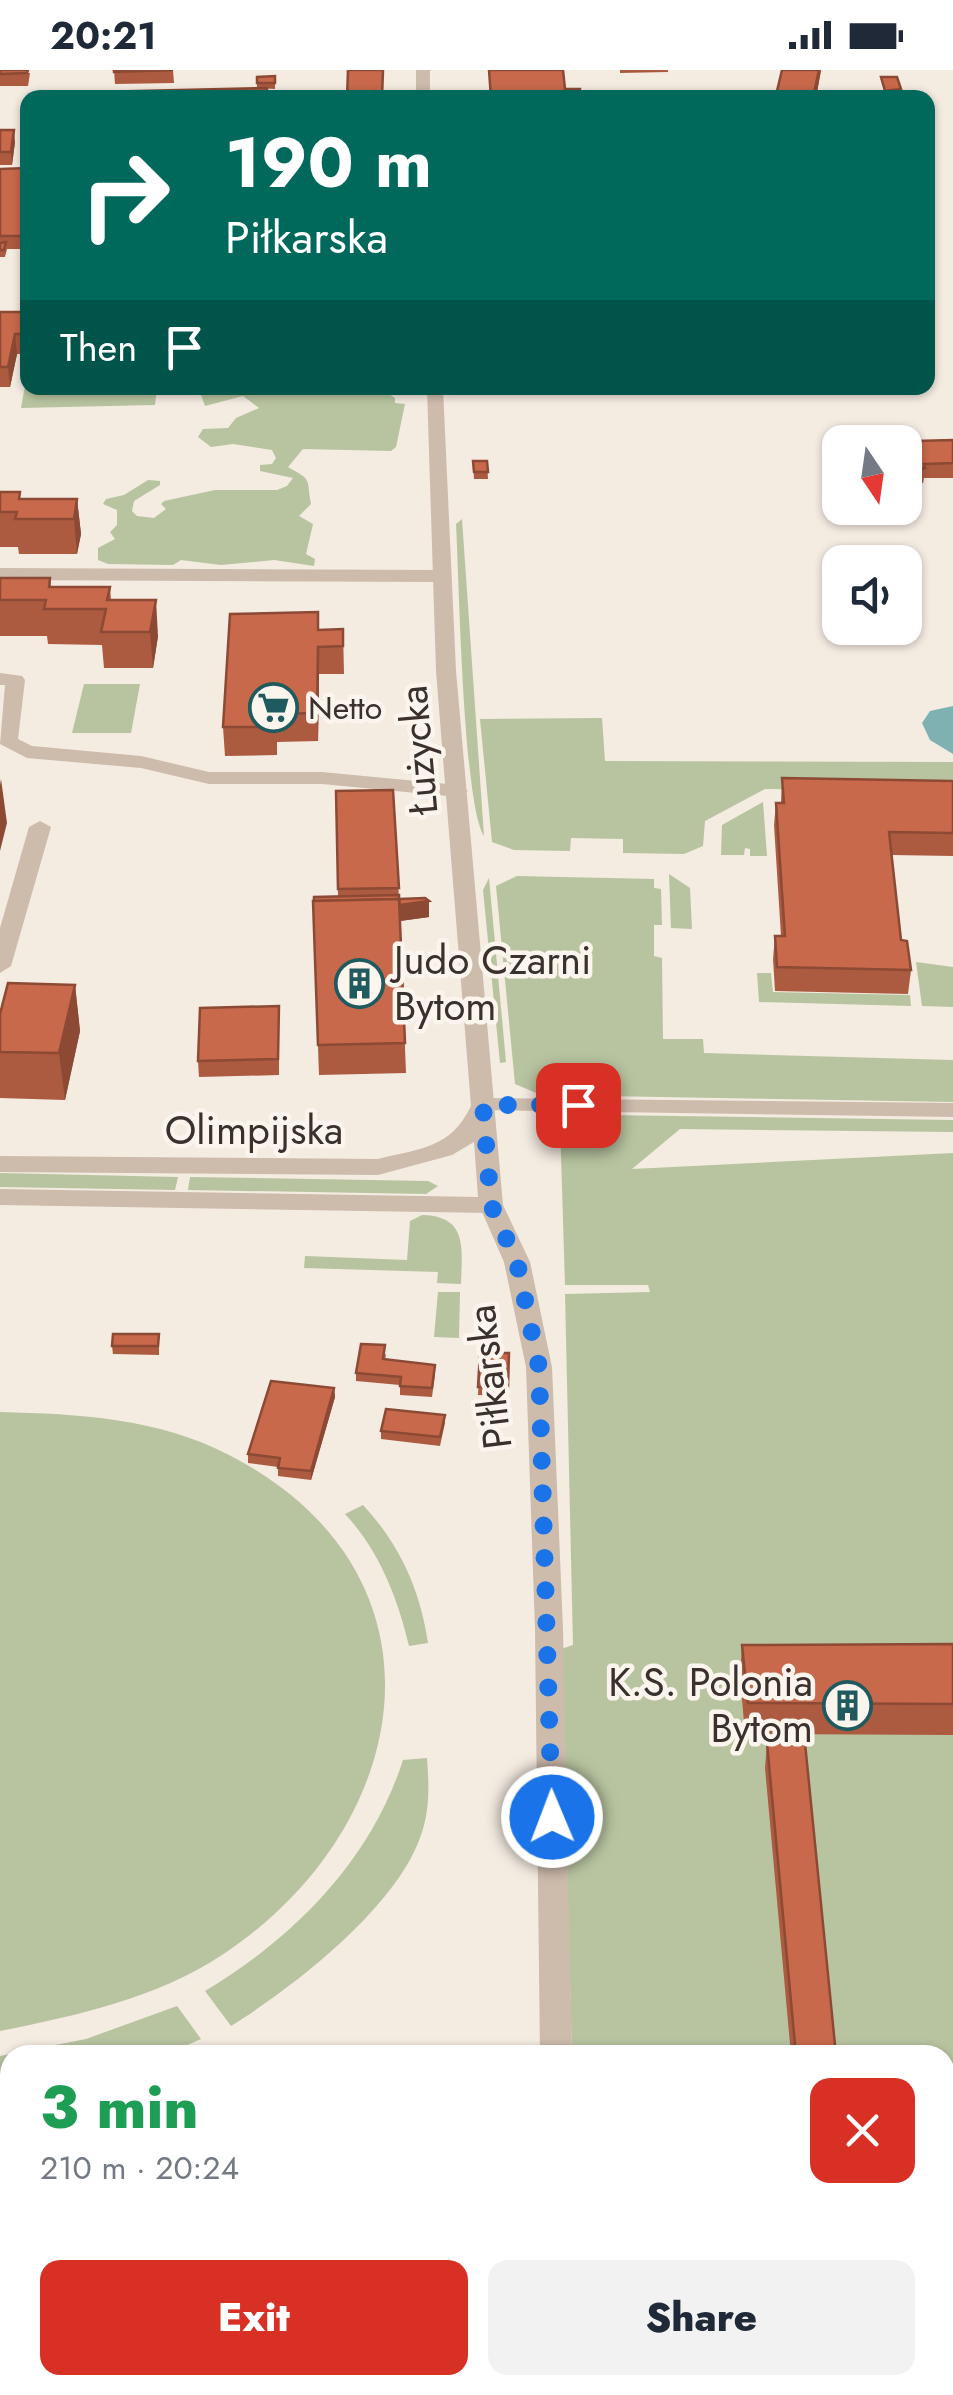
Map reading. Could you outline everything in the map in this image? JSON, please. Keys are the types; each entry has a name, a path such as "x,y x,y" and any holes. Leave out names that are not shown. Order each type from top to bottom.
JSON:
{"street":[{"name":"Łużycka","path":"435,395 440,576 483,1105"},
{"path":"0,574 440,576"},
{"path":"0,679 15,680 8,740 27,752 141,762 209,778 322,778 458,792"},
{"path":"0,966 40,826"},
{"path":"483,1105 953,1110"},
{"name":"Olimpijska","path":"0,1164 378,1167 444,1150 469,1134 483,1105"},
{"name":"Piłkarska","path":"483,1105 491,1205 517,1262 539,1367 550,1648 556,2045"},
{"name":"Olimpijska","path":"0,1197 491,1205"}],"green space":[{"path":"23,395 156,395 155,405 21,408"},
{"path":"201,395 390,395 395,403 405,404 396,447 391,451 303,449 288,467 308,484 311,504 299,516 313,524 306,554 315,559 314,566 274,560 221,565 181,560 173,565 108,564 98,560 98,548 115,539 110,532 117,525 117,510 103,504 106,499 124,495 148,480 160,481 160,485 134,501 132,511 137,516 154,518 166,509 161,504 164,501 215,490 277,490 293,478 260,471 260,465 272,464 276,458 272,450 233,444 211,447 198,437 203,429 228,428 236,418 259,408 243,396 205,406"},
{"path":"462,519 484,836 471,781 463,688 456,524"},
{"path":"84,684 140,684 131,733 72,733"},
{"path":"602,718 605,761 953,762 953,791 765,789 705,821 703,846 684,854 623,853 623,839 571,838 570,851 514,850 492,842 480,719"},
{"path":"763,802 767,856 750,856 750,849 745,848 744,855 721,855 722,825"},
{"path":"669,874 690,888 692,929 671,928"},
{"path":"517,876 654,879 654,888 661,889 662,925 654,925 654,956 662,958 663,1039 703,1039 704,1053 953,1060 953,1102 541,1095 515,1084 496,886"},
{"path":"489,878 506,1062 500,1063 483,890"},
{"path":"916,962 953,967 953,1007 922,1006"},
{"path":"757,973 771,973 773,992 910,995 911,1006 759,1002"},
{"path":"605,1115 953,1120 953,1132 680,1129 632,1169 953,1153 953,2045 572,2045 561,1649 573,1645 565,1294 650,1292 648,1285 565,1285 560,1123"},
{"path":"0,1173 178,1177 175,1190 0,1187"},
{"path":"190,1177 428,1181 438,1186 426,1194 188,1190"},
{"path":"422,1215 448,1221 455,1228 461,1247 461,1284 437,1283 438,1272 304,1268 305,1256 407,1260 410,1221"},
{"path":"438,1292 460,1292 459,1338 434,1337"},
{"path":"0,1412 118,1420 174,1433 229,1455 303,1505 352,1565 379,1631 384,1701 370,1772 337,1839 287,1902 222,1955 170,1983 86,2012 0,2031"},
{"path":"363,1505 398,1552 420,1604 428,1643 409,1646 386,1576 368,1543 345,1514"},
{"path":"427,1758 424,1826 409,1862 390,1890 341,1943 284,1990 231,2026 205,1991 269,1947 325,1893 371,1831 403,1760"},
{"path":"177,2006 201,2039 188,2045 56,2045 86,2039"}],"water":[{"path":"953,706 953,754 930,740 922,723 930,711"}],"building":[{"path":"0,70 28,70 0,74"},
{"path":"348,70 383,70 382,90 347,90"},
{"path":"489,70 563,70 565,89 580,90 490,90"},
{"path":"782,70 819,70 815,90 777,90"},
{"path":"275,76 275,83 257,83 257,77"},
{"path":"881,77 897,77 901,89 885,90"},
{"path":"267,88 267,90 180,90"},
{"path":"0,130 14,130 11,152 0,152"},
{"path":"20,168 20,236 0,236 0,169"},
{"path":"0,312 20,312 20,334 15,334 8,367 0,367"},
{"path":"953,440 953,463 924,464 922,468 922,441"},
{"path":"473,461 487,461 488,472 474,472"},
{"path":"0,492 20,492 19,499 77,499 74,519 15,519 17,512 0,512"},
{"path":"0,578 50,578 49,587 110,587 107,600 156,600 150,632 101,632 106,609 44,609 46,600 0,600"},
{"name":"Netto","path":"318,612 318,630 343,629 343,646 318,647 317,713 276,714 275,727 223,727 230,614"},
{"path":"782,778 953,781 953,833 889,832 901,940 907,941 911,970 777,967 775,936 785,936 776,803 784,803"},
{"path":"393,790 399,888 338,889 336,791"},
{"path":"399,895 399,899 314,901 314,897"},
{"path":"425,898 429,901 400,905 399,899"},
{"name":"Judo Czarni Bytom","path":"399,899 405,1043 318,1045 313,901"},
{"path":"8,983 75,985 59,1053 0,1052 0,1014"},
{"path":"279,1006 278,1059 198,1061 200,1008"},
{"path":"113,1334 159,1334 158,1346 112,1346"},
{"path":"361,1344 385,1345 383,1359 435,1365 432,1388 400,1386 401,1377 356,1373"},
{"path":"480,1353 509,1353 508,1387 478,1387"},
{"path":"271,1381 334,1388 311,1471 278,1468 280,1458 248,1454"},
{"path":"386,1409 445,1415 440,1437 381,1431"},
{"path":"953,1644 953,1704 748,1703 742,1645"},
{"path":"767,1743 805,1743 835,2045 795,2045"}],"place":[{"name":"Netto","path":"273,708"},
{"name":"Judo Czarni Bytom","path":"359,983"},
{"name":"K.S. Polonia Bytom","path":"848,1705"}],"route":[{"path":"552,1817 539,1367 517,1262 491,1205 483,1105 578,1105"}]}
